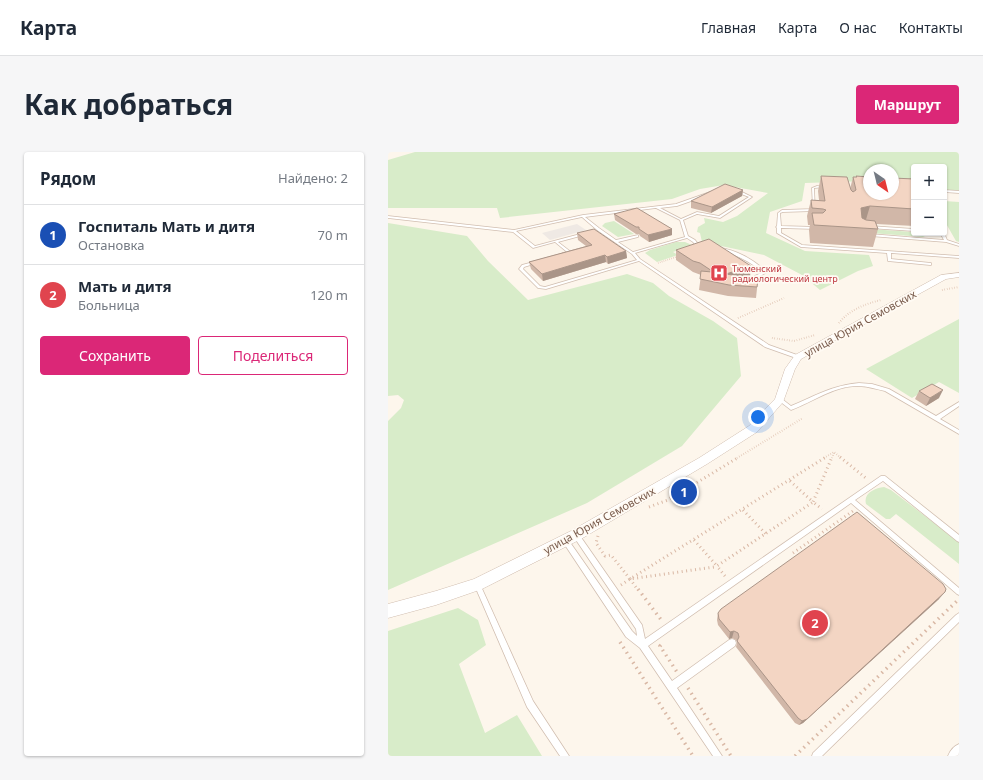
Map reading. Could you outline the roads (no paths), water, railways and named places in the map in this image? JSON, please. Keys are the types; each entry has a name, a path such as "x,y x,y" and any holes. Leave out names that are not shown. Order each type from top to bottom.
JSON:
{"street":[{"name":"улица Юрия Семовских","path":"388,611 436,598 477,584 576,535 703,461 753,429 780,400 790,370 798,357 944,277 959,275"}],"lane":[{"path":"831,187 813,188 814,210 782,211 778,213 779,233 801,246 959,257"},
{"path":"681,220 697,213 719,218 751,197 735,190"},
{"path":"947,191 959,192"},
{"path":"388,218 514,231 582,216 676,205 711,192"},
{"path":"656,207 681,220 687,237 694,241 697,245"},
{"path":"582,216 633,253 639,260 767,346 798,357"},
{"path":"778,227 819,228"},
{"path":"867,227 911,230"},
{"path":"514,231 534,247 598,229"},
{"path":"868,235 946,241 959,245"},
{"path":"617,241 636,236"},
{"path":"944,236 946,241"},
{"path":"633,253 687,237"},
{"path":"555,241 569,252 556,256"},
{"path":"686,254 680,250 697,245 704,246"},
{"path":"718,248 733,252 756,264 765,272 756,277"},
{"path":"889,252 889,260 930,264"},
{"path":"543,260 523,266 521,269 539,287 545,288 639,260"},
{"path":"780,400 791,408 835,388 858,383 874,385 887,390 959,432"},
{"path":"936,418 959,404"},
{"path":"643,645 883,478 959,539"},
{"path":"851,500 959,592"},
{"path":"576,535 639,628 643,645"},
{"path":"566,540 629,634 643,645 718,756"},
{"path":"477,584 530,704 565,756"},
{"path":"816,756 959,617"},
{"path":"672,687 732,642"},
{"path":"952,756 959,748"}],"place":[{"name":"Тюменский радиологический центр","path":"719,273"},
{"name":"Госпиталь Мать и дитя","path":"684,492"},
{"name":"Мать и дитя","path":"815,623"}]}
